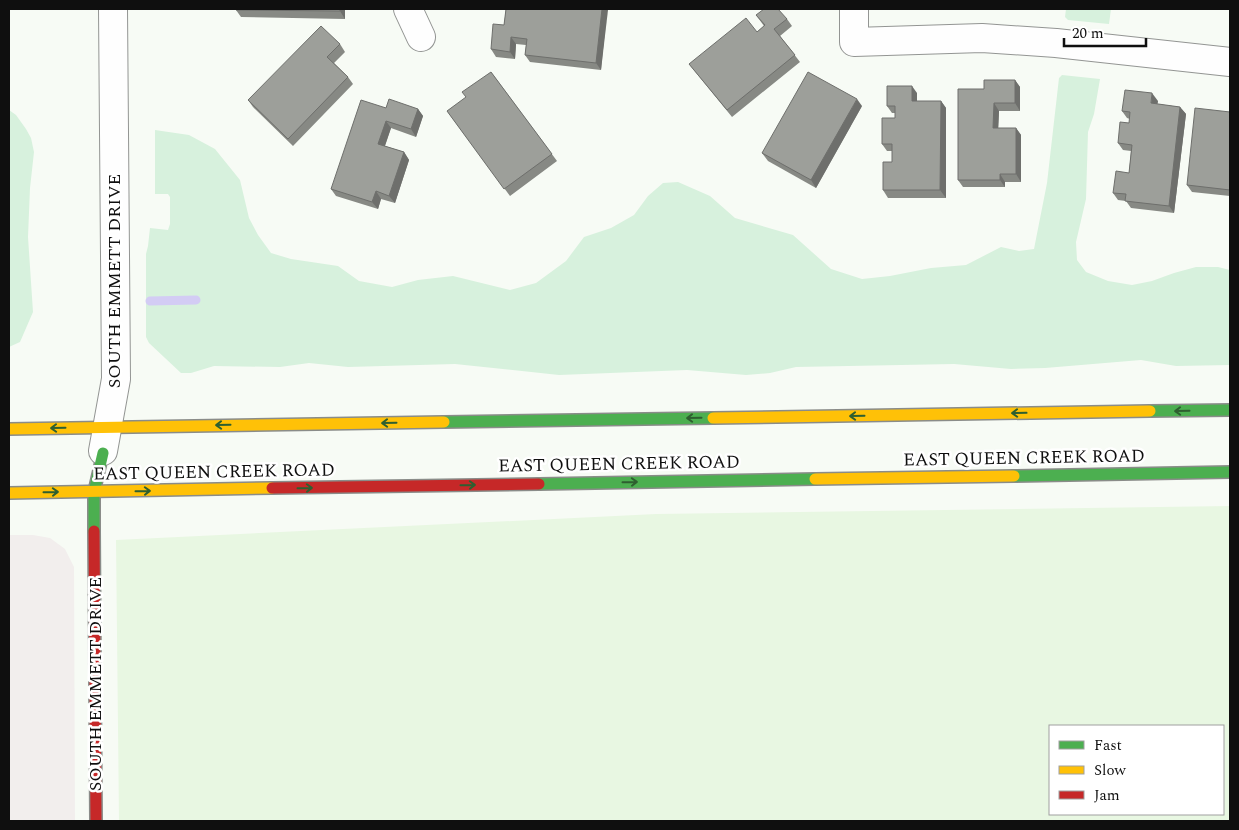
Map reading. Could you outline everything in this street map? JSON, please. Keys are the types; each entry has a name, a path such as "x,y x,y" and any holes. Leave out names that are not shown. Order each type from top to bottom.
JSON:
{"main road":[{"path":"9,429 105,440 1230,410"},
{"name":"SOUTH EMMETT DRIVE","path":"96,821 94,492 105,440"},
{"name":"EAST QUEEN CREEK ROAD","path":"9,493 1230,472"}],"street":[{"name":"SOUTH EMMETT DRIVE","path":"105,440 116,379 113,9"},
{"path":"408,9 421,37"},
{"path":"854,9 854,42 982,38 1056,43 1230,62"}],"shaded area":[{"path":"9,535 33,535 50,538 65,549 74,567 75,821 9,821"}],"green space":[{"path":"1066,9 1111,9 1109,24 1068,20 1065,17"},
{"path":"1062,75 1100,79 1094,114 1088,132 1086,199 1076,242 1077,260 1086,272 1108,281 1132,285 1152,281 1196,267 1218,267 1230,270 1230,365 1176,366 1141,360 1011,369 954,364 796,367 770,373 746,375 687,370 559,375 455,364 348,367 309,363 280,367 214,366 191,373 181,373 149,343 146,337 146,254 150,228 168,230 170,224 170,197 168,194 155,194 155,130 189,135 215,149 240,180 249,218 271,253 291,259 338,266 359,281 392,287 418,280 453,276 510,290 536,283 566,261 584,237 611,228 634,215 648,196 663,183 678,182 710,196 735,218 793,235 831,269 862,279 931,268 966,265 1001,247 1019,251 1034,249 1047,183 1059,78"},
{"path":"9,110 16,115 26,129 31,138 34,152 28,237 33,312 20,342 9,347"},
{"path":"1230,506 1230,821 119,821 116,540 656,514"}],"building":[{"path":"340,9 340,11 236,10"},
{"path":"506,9 602,9 596,63 525,55 527,39 511,37 510,52 491,49 493,24 504,25"},
{"path":"764,9 778,9 787,19 774,29 795,55 727,110 689,64 746,18 757,32 765,25 756,15"},
{"path":"321,26 340,44 327,57 348,77 288,139 248,100"},
{"path":"491,72 552,154 504,189 447,111 466,97 462,92"},
{"path":"808,72 857,99 811,180 762,153"},
{"path":"984,80 1015,80 1015,103 994,103 993,128 1016,128 1016,174 1000,174 1000,180 958,180 958,89 984,89"},
{"path":"887,86 912,86 912,101 941,101 940,190 883,190 883,162 892,162 892,144 882,144 882,118 895,118 895,106 887,106"},
{"path":"1125,90 1152,93 1151,103 1180,107 1169,206 1125,201 1126,194 1113,193 1116,171 1129,173 1132,145 1118,143 1120,122 1129,123 1130,112 1122,111"},
{"path":"389,99 418,109 411,129 386,121 378,144 404,152 389,196 376,191 372,202 331,189 361,100 386,108"},
{"path":"1195,108 1230,112 1230,190 1187,185"}],"waterway":[{"path":"150,301 196,300"}],"traffic: fast":[{"path":"1150,411 1230,410"},
{"path":"444,422 713,418"},
{"path":"94,531 94,492 103,453"},
{"path":"1014,476 1230,472"},
{"path":"539,484 815,479"}],"traffic: slow":[{"path":"713,418 1150,411"},
{"path":"9,429 444,422"},
{"path":"815,479 1014,476"},
{"path":"9,493 272,488"}],"traffic: jam":[{"path":"272,488 539,484"},
{"path":"94,531 96,821"}]}
